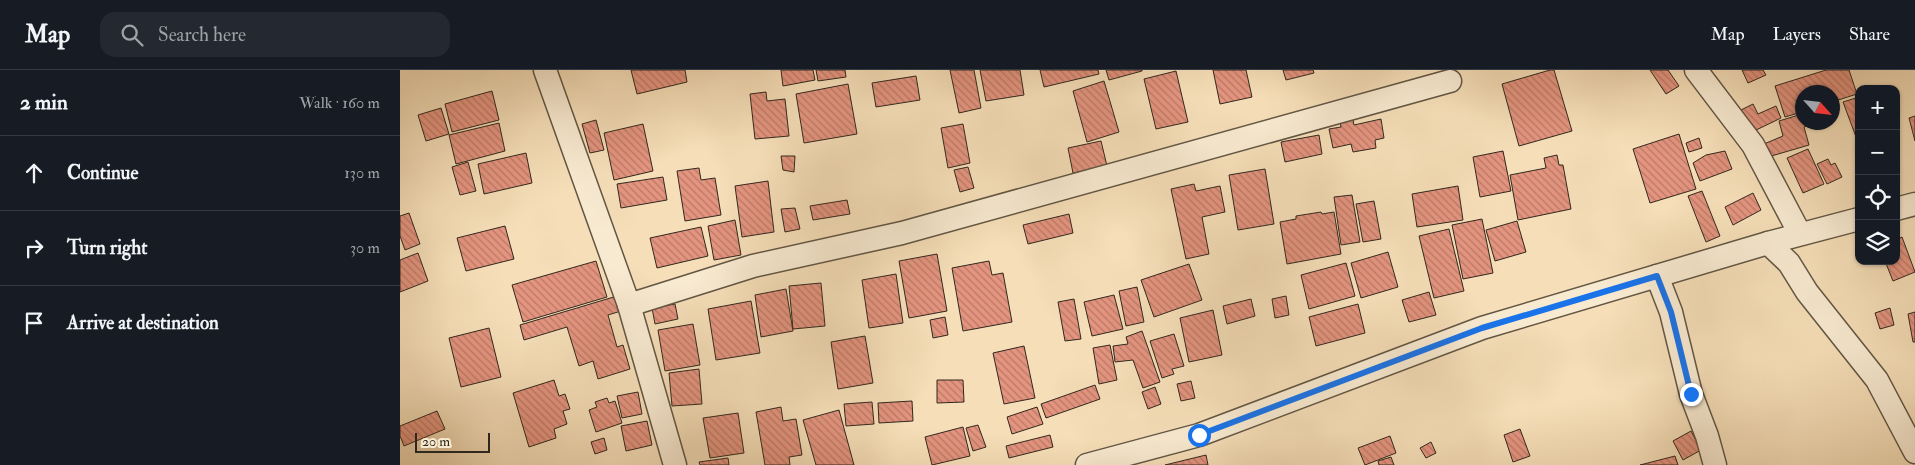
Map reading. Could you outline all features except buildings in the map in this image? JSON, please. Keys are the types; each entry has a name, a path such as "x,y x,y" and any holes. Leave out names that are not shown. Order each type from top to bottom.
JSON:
{"street":[{"path":"545,70 629,305 675,465"},
{"path":"1696,70 1752,145 1800,234"},
{"path":"629,305 753,266 902,233 1450,81"},
{"path":"1900,208 1915,204"},
{"path":"1087,465 1199,435 1482,328 1768,243 1855,220"},
{"path":"1768,243 1788,263 1807,292 1877,380 1915,452"},
{"path":"1657,276 1671,312 1691,394 1707,436 1715,465"}],"route":[{"path":"1199,435 1482,328 1657,276 1671,312 1691,394"}]}
